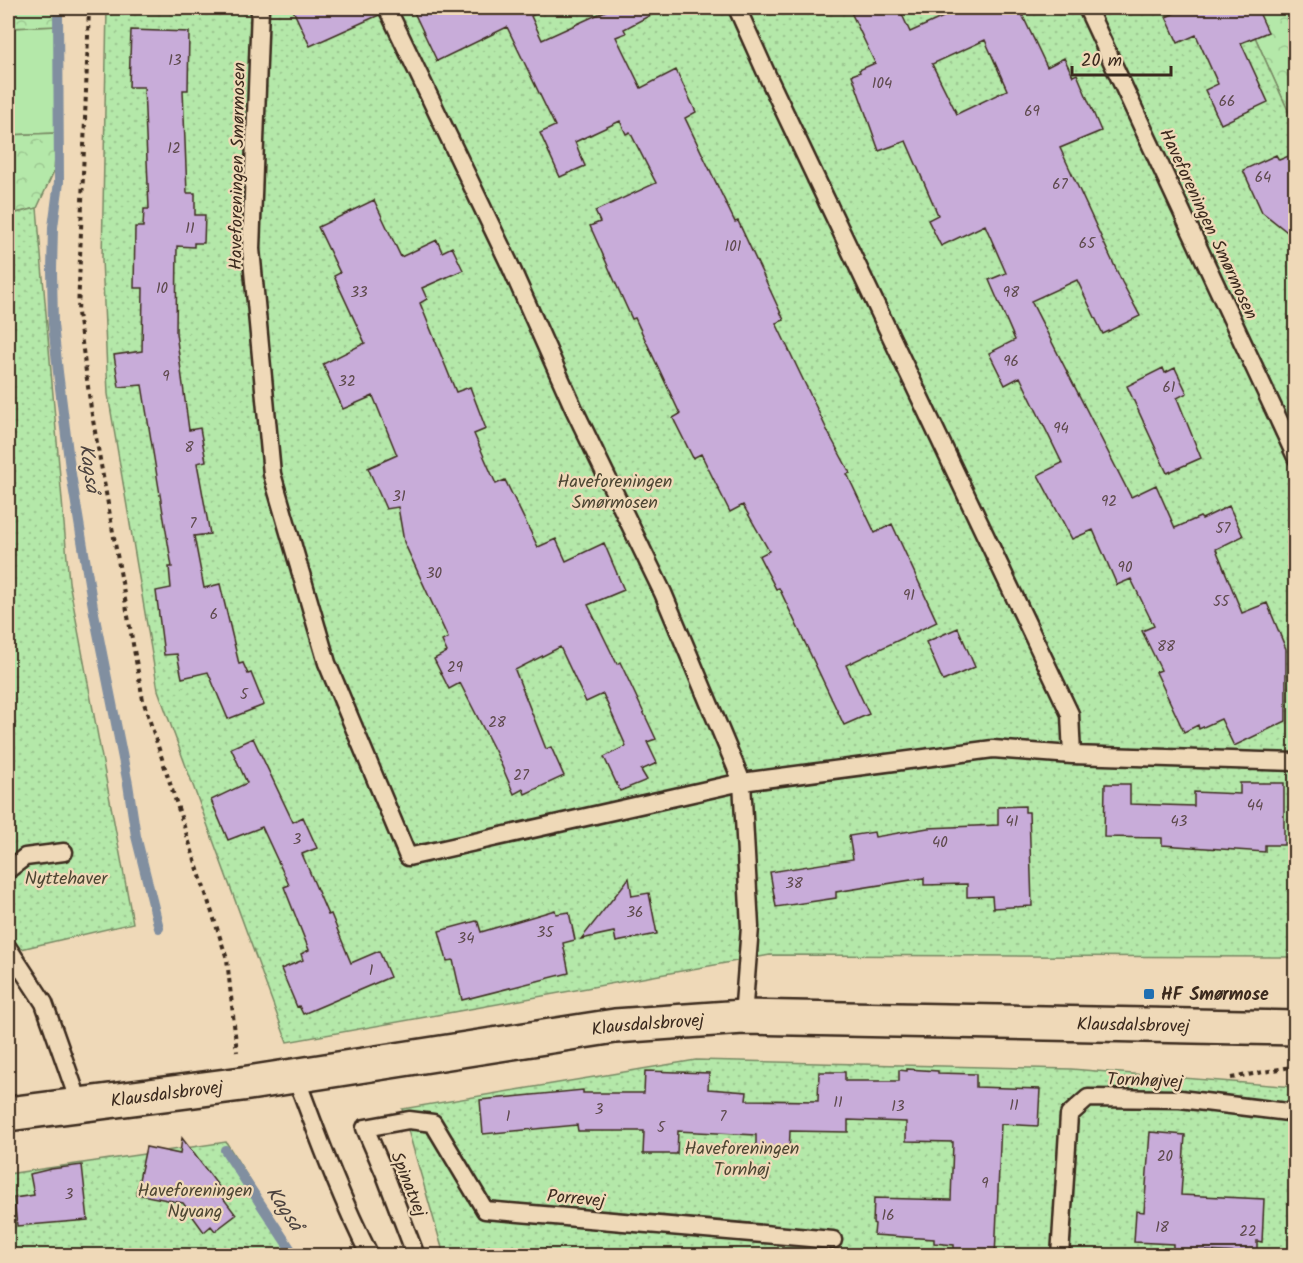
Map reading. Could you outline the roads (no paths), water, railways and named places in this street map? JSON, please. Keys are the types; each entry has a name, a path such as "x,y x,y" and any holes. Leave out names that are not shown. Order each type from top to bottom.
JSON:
{"street":[{"name":"Klausdalsbrovej","path":"8,1113 242,1084 615,1026 743,1017 1296,1028"}],"lane":[{"name":"Haveforeningen Smørmosen","path":"260,8 251,249 272,474 327,663 408,857 742,782 993,749 1072,755 1296,762"},
{"path":"387,8 504,252 574,409 663,593 742,782 750,927 743,1017"},
{"path":"737,8 1070,714 1072,755"},
{"name":"Haveforeningen Smørmosen","path":"1087,8 1296,457"},
{"path":"8,870 25,857 64,852"},
{"path":"8,948 44,1003 80,1105"},
{"path":"295,1075 345,1202 370,1256"},
{"name":"Tornhøjvej","path":"1060,1256 1069,1115 1088,1098 1180,1099 1296,1113"},
{"name":"Porrevej","path":"365,1128 409,1120 433,1123 485,1210 833,1240"},
{"name":"Spinatvej","path":"365,1128 416,1256"}],"waterway":[{"name":"Kagså","path":"58,8 59,182 53,227 52,271 53,324 58,372 70,468 94,613 136,836 159,928"},
{"name":"Kagså","path":"225,1150 295,1256"}],"place":[{"name":"HF Smørmose","path":"1149,994"}],"park label":[{"name":"Nyttehaver","path":"66,878"},
{"name":"Haveforeningen Tornhøj","path":"742,1158"},
{"name":"Haveforeningen Nyvang","path":"195,1200"}]}
